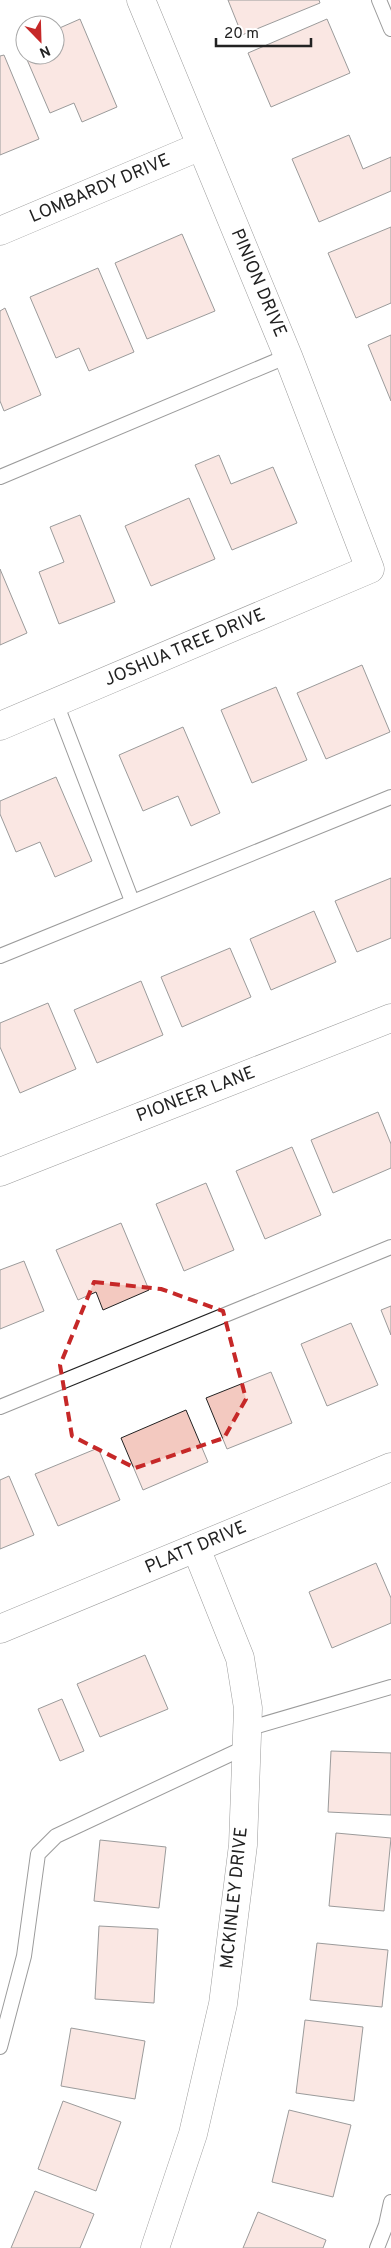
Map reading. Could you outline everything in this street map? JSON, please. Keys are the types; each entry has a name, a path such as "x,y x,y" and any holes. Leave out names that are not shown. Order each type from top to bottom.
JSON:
{"street":[{"name":"PINION DRIVE","path":"141,0 288,356 370,569"},
{"name":"LOMBARDY DRIVE","path":"0,232 201,146"},
{"name":"JOSHUA TREE DRIVE","path":"0,726 370,569"},
{"name":"PIONEER LANE","path":"0,1172 391,1018"},
{"name":"PLATT DRIVE","path":"0,1630 391,1467"},
{"name":"MCKINLEY DRIVE","path":"156,2248 193,2134 223,2004 243,1845 248,1708 240,1658 196,1548"}],"lane":[{"path":"379,0 391,29"},
{"path":"0,477 288,356"},
{"path":"56,703 132,901"},
{"path":"0,956 391,797"},
{"path":"0,1407 391,1247"},
{"path":"0,2047 24,1956 38,1854 56,1836 247,1738 391,1687"},
{"path":"377,2248 386,2225 391,2202"}],"highlighted area":[{"path":"94,1282 161,1289 223,1311 246,1399 224,1438 135,1468 72,1436 60,1365"}],"building":[{"path":"228,0 319,0 320,3 242,35"},
{"path":"80,19 117,107 82,122 74,103 50,113 29,65 65,65 65,26"},
{"path":"327,19 350,73 271,107 248,53"},
{"path":"4,55 39,139 0,155 0,56"},
{"path":"349,135 363,169 391,157 391,191 319,222 292,159"},
{"path":"391,227 391,303 356,318 328,253"},
{"path":"182,234 215,311 147,339 115,263"},
{"path":"98,268 134,352 89,371 79,348 56,358 30,297"},
{"path":"5,308 41,395 4,411 0,401 0,311"},
{"path":"391,335 391,401 368,345"},
{"path":"219,455 231,484 273,467 297,523 232,550 195,465"},
{"path":"189,498 215,559 151,586 125,526"},
{"path":"80,515 115,602 59,624 39,572 64,562 50,527"},
{"path":"0,569 27,633 0,645"},
{"path":"362,665 390,732 326,759 297,693"},
{"path":"276,687 307,760 252,783 221,710"},
{"path":"183,727 220,813 191,826 178,796 143,811 119,755"},
{"path":"56,777 92,861 55,877 40,842 16,852 0,814 0,801"},
{"path":"391,878 391,938 357,952 335,901"},
{"path":"314,911 336,962 271,990 250,939"},
{"path":"230,948 251,997 182,1027 161,977"},
{"path":"141,981 163,1035 97,1063 74,1010"},
{"path":"48,1003 76,1069 20,1093 0,1047 0,1023"},
{"path":"378,1112 391,1144 391,1168 333,1193 311,1140"},
{"path":"292,1147 321,1215 265,1239 236,1171"},
{"path":"206,1183 234,1250 184,1271 156,1204"},
{"path":"121,1223 149,1290 103,1310 96,1292 78,1300 56,1250"},
{"path":"24,1261 44,1311 0,1329 0,1270"},
{"path":"391,1306 391,1335 381,1310"},
{"path":"351,1323 378,1385 327,1406 301,1344"},
{"path":"271,1372 292,1423 227,1449 206,1398"},
{"path":"186,1410 208,1462 143,1490 121,1438"},
{"path":"98,1448 120,1500 58,1526 35,1474"},
{"path":"9,1476 34,1535 0,1549 0,1480"},
{"path":"376,1563 391,1598 391,1623 332,1648 309,1592"},
{"path":"145,1655 168,1709 100,1737 77,1684"},
{"path":"62,1699 84,1751 60,1761 38,1709"},
{"path":"331,1751 391,1753 391,1815 328,1812"},
{"path":"336,1833 391,1838 384,1911 329,1906"},
{"path":"100,1840 166,1847 159,1908 94,1901"},
{"path":"99,1926 158,1929 154,2003 95,1999"},
{"path":"317,1943 388,1950 382,2007 310,2000"},
{"path":"305,2020 363,2027 354,2101 296,2093"},
{"path":"71,2028 145,2041 135,2099 61,2086"},
{"path":"63,2101 121,2122 96,2191 38,2169"},
{"path":"289,2110 351,2125 333,2197 272,2182"},
{"path":"35,2191 94,2214 80,2248 11,2248"},
{"path":"258,2212 326,2240 323,2248 243,2248"}]}
